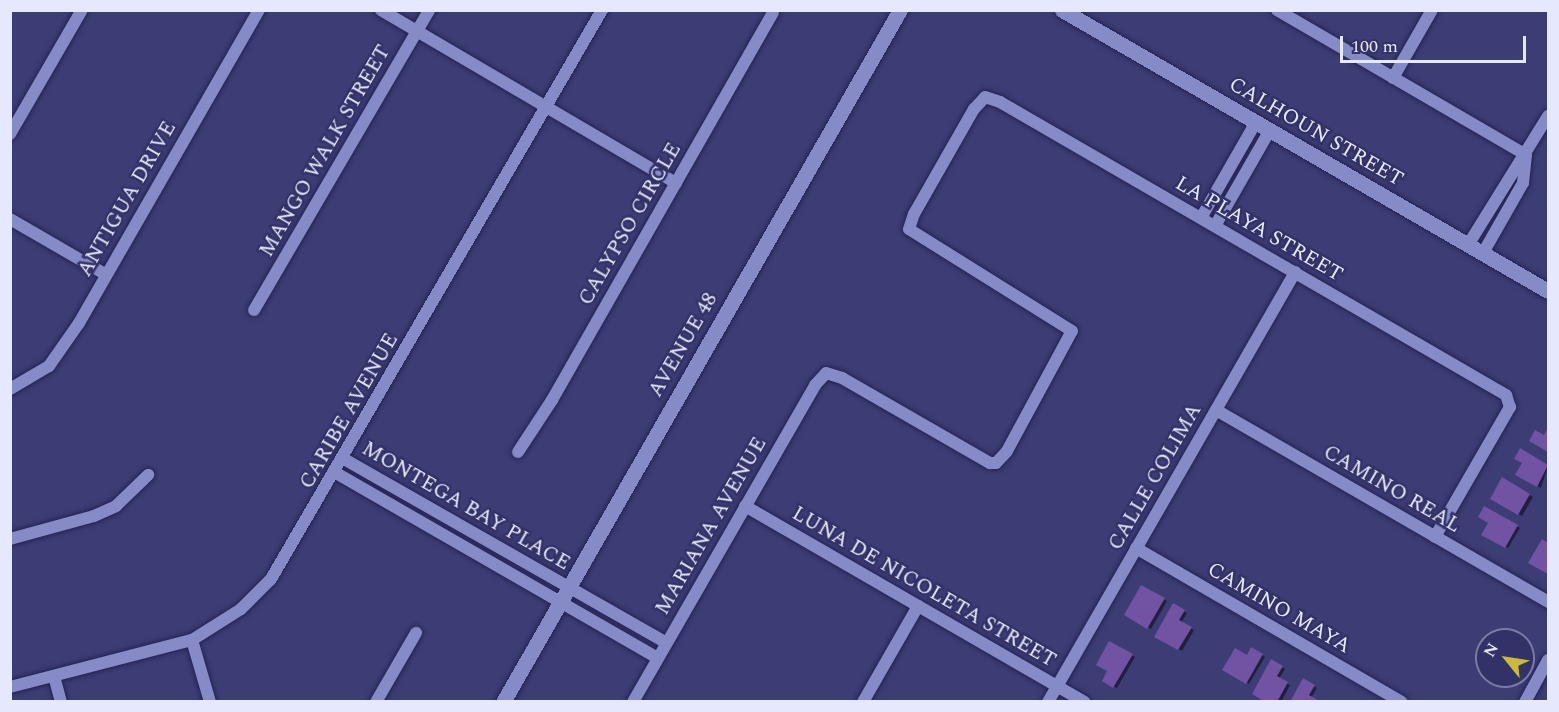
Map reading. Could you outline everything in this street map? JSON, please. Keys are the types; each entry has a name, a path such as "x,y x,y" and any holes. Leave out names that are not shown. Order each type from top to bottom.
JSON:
{"main road":[{"name":"AVENUE 48","path":"503,702 900,10"},
{"name":"CALHOUN STREET","path":"1062,10 1548,291"}],"street":[{"path":"10,134 82,10"},
{"name":"ANTIGUA DRIVE","path":"10,389 48,366 79,323 105,274 259,10"},
{"path":"381,10 676,183"},
{"name":"MANGO WALK STREET","path":"254,310 429,10"},
{"name":"CARIBE AVENUE","path":"10,687 192,640 241,609 272,579 336,474 602,10"},
{"path":"1277,10 1526,155"},
{"path":"1393,78 1432,10"},
{"name":"CALYPSO CIRCLE","path":"518,452 552,400 773,14"},
{"name":"LA PLAYA STREET","path":"826,373 996,463 1007,451 1072,332 909,229 963,128 985,97 1000,102 1295,272 1498,390 1510,400 1505,416 1436,537"},
{"path":"1468,245 1509,175 1526,155 1548,116"},
{"path":"1201,218 1263,126"},
{"path":"1215,226 1263,126"},
{"path":"1483,253 1523,183 1526,155"},
{"path":"10,219 105,274"},
{"name":"CALLE COLIMA","path":"1048,702 1295,272"},
{"name":"MARIANA AVENUE","path":"633,702 745,506 816,385 826,373"},
{"name":"CAMINO REAL","path":"1216,410 1548,602"},
{"name":"MONTEGA BAY PLACE","path":"344,459 666,643"},
{"name":"MONTEGA BAY PLACE","path":"336,474 658,658"},
{"path":"10,539 94,516 116,506 148,475"},
{"name":"LUNA DE NICOLETA STREET","path":"745,506 1084,702"},
{"name":"CAMINO MAYA","path":"1136,548 1402,702"},
{"path":"863,702 918,606"},
{"path":"376,702 416,633"},
{"path":"192,640 210,702"},
{"path":"1525,702 1548,660"},
{"path":"54,676 62,702"}],"building":[{"path":"1548,428 1548,452 1529,441 1535,430 1544,435"},
{"path":"1520,448 1548,465 1537,487 1515,475 1522,463 1514,459"},
{"path":"1502,477 1530,494 1518,515 1490,499"},
{"path":"1484,506 1518,525 1505,548 1481,535 1488,523 1478,517"},
{"path":"1542,539 1548,543 1548,574 1528,563"},
{"path":"1141,585 1165,598 1147,629 1124,615"},
{"path":"1173,603 1185,610 1179,620 1192,627 1178,650 1154,637"},
{"path":"1109,641 1133,654 1113,688 1102,681 1107,671 1096,665"},
{"path":"1251,647 1263,654 1246,684 1222,670 1235,648 1247,655"},
{"path":"1271,659 1283,666 1277,676 1288,682 1277,702 1265,702 1252,694"},
{"path":"1303,678 1315,685 1309,695 1321,702 1290,702"}]}
